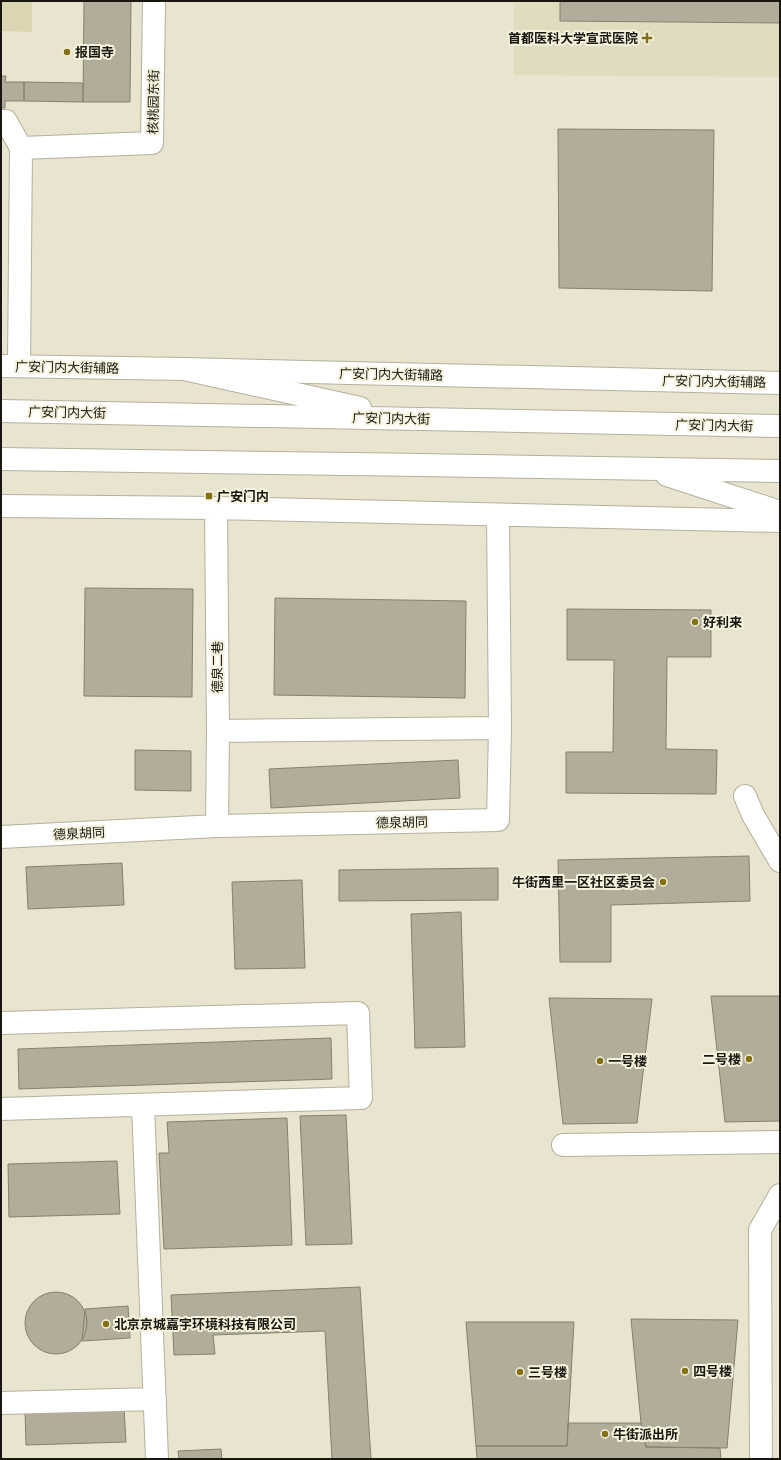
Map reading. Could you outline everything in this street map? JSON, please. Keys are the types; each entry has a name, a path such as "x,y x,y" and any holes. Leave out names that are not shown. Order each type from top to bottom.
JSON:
{"street":[{"name":"核桃园东街","path":"21,148 152,143 154,1"},
{"path":"1,121 6,121 21,148 10,366"},
{"name":"广安门内大街辅路","path":"10,366 780,383"},
{"path":"184,369 406,418"},
{"name":"广安门内大街","path":"1,411 780,426"},
{"path":"1,460 780,471"},
{"path":"645,468 780,512"},
{"path":"1,506 216,508 780,521"},
{"name":"德泉二巷","path":"216,508 218,731 217,826"},
{"name":"德泉胡同","path":"1,837 217,826 498,820 500,728 498,515"},
{"path":"218,731 500,728"},
{"path":"745,796 753,815 780,861"},
{"path":"1,1022 358,1013 361,1098 1,1109"},
{"path":"143,1105 157,1459"},
{"path":"563,1145 780,1142"},
{"path":"762,1459 760,1230 780,1195"},
{"path":"1,1403 155,1399"}],"shaded area":[{"path":"1,1 32,1 32,32 1,31"},
{"name":"首都医科大学宣武医院","path":"514,1 780,1 780,77 514,75"}],"building":[{"path":"84,1 131,1 130,102 83,102"},
{"path":"560,1 780,1 780,23 560,21"},
{"path":"1,76 6,76 5,82 24,82 24,101 5,101 5,108 1,108"},
{"path":"24,82 83,83 83,102 24,101"},
{"path":"558,129 714,130 712,291 559,288"},
{"path":"85,588 193,589 192,697 84,696"},
{"path":"275,598 466,601 465,698 274,695"},
{"path":"567,609 711,610 711,657 667,657 666,749 717,750 716,794 566,793 566,752 613,752 614,660 567,660"},
{"path":"135,750 191,751 191,791 135,790"},
{"path":"458,760 460,798 271,808 269,769"},
{"path":"749,856 750,901 611,905 611,962 560,962 558,860"},
{"path":"122,863 124,905 28,909 26,867"},
{"path":"498,868 498,900 339,901 339,870"},
{"path":"302,880 305,968 235,969 232,882"},
{"path":"461,912 465,1047 415,1048 411,914"},
{"name":"二号楼","path":"711,996 780,996 780,1121 725,1122"},
{"name":"一号楼","path":"549,998 652,999 637,1123 563,1124"},
{"path":"331,1038 332,1079 19,1089 18,1049"},
{"path":"346,1115 352,1244 306,1245 300,1116"},
{"path":"287,1118 292,1245 164,1249 159,1153 169,1153 167,1122"},
{"path":"117,1161 120,1214 9,1217 8,1164"},
{"path":"360,1287 371,1459 332,1459 325,1331 213,1335 215,1354 174,1355 171,1295"},
{"path":"50,1292 62,1292 78,1301 85,1311 87,1323 85,1335 78,1345 62,1354 50,1354 39,1349 30,1340 25,1329 25,1317 30,1306 39,1297"},
{"name":"北京京城嘉宇环境科技有限公司","path":"128,1306 130,1338 82,1341 85,1309"},
{"name":"四号楼","path":"631,1319 738,1320 727,1448 646,1447 641,1423"},
{"name":"三号楼","path":"466,1322 574,1322 567,1446 476,1446"},
{"path":"124,1408 126,1442 26,1445 25,1411"},
{"name":"牛街派出所","path":"568,1423 641,1423 646,1447 720,1448 721,1459 477,1459 476,1446 567,1446"},
{"path":"221,1449 222,1459 179,1459 178,1451"}],"place":[{"name":"首都医科大学宣武医院","path":"647,38"},
{"name":"报国寺","path":"67,52"},
{"name":"广安门内","path":"209,496"},
{"name":"好利来","path":"695,622"},
{"name":"牛街西里一区社区委员会","path":"663,882"},
{"name":"二号楼","path":"749,1059"},
{"name":"一号楼","path":"600,1061"},
{"name":"北京京城嘉宇环境科技有限公司","path":"106,1324"},
{"name":"四号楼","path":"685,1371"},
{"name":"三号楼","path":"520,1372"},
{"name":"牛街派出所","path":"605,1434"}]}
